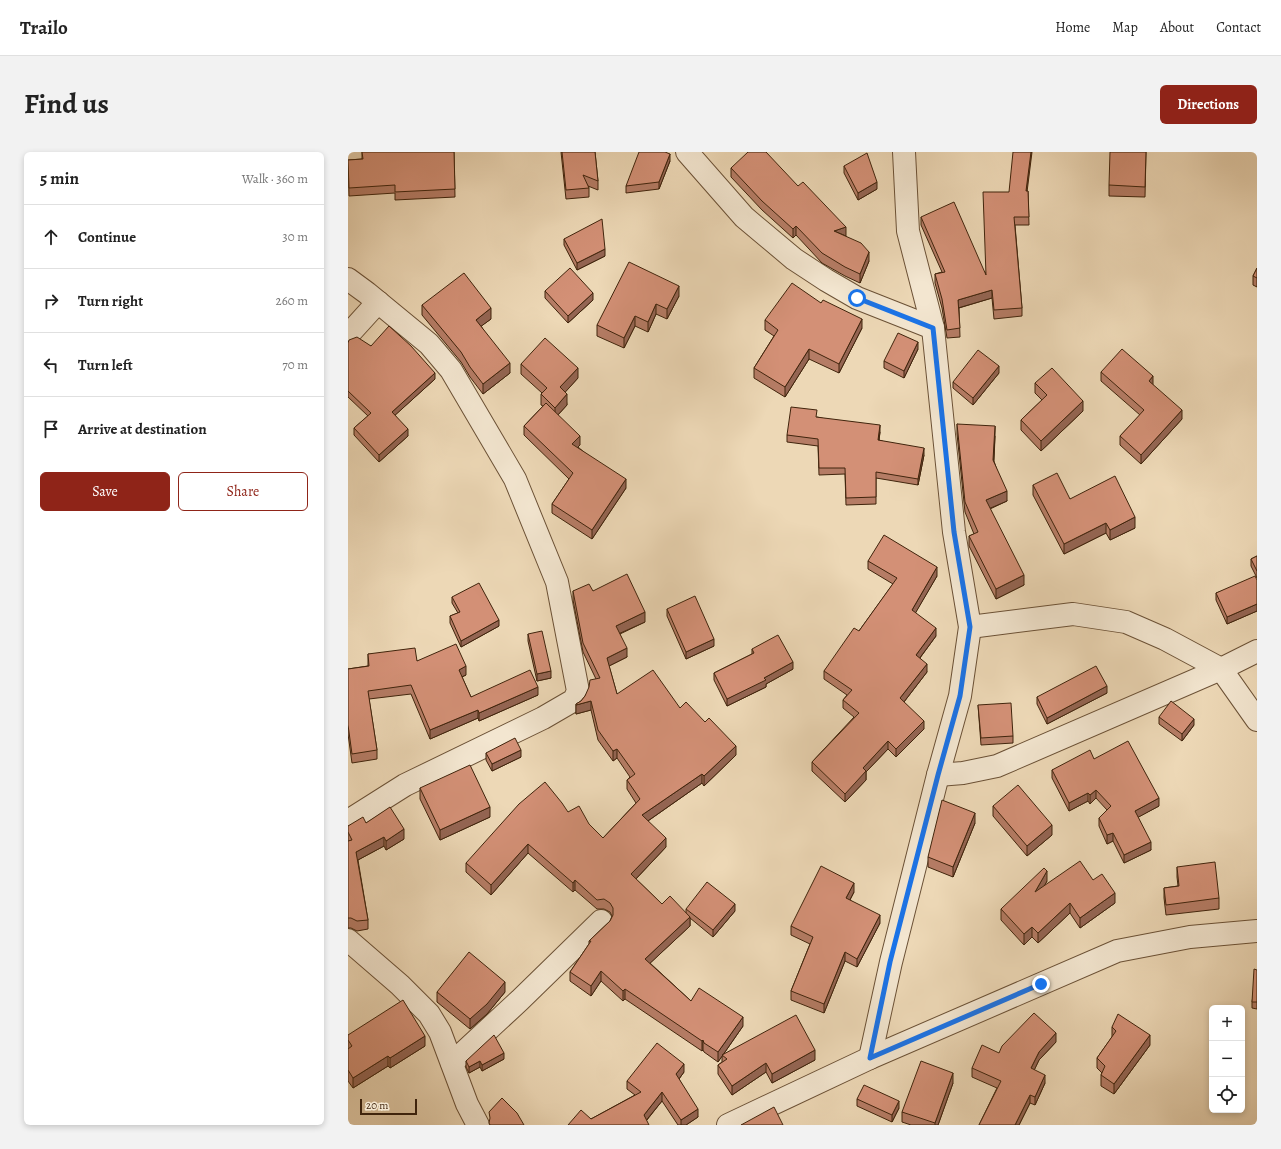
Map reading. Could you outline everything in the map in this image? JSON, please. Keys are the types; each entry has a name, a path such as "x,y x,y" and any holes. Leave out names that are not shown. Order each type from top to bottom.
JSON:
{"street":[{"path":"687,152 744,217 794,259 857,298 933,328"},
{"path":"870,1058 890,962 960,696 970,627 954,532 933,328 908,231 904,152"},
{"path":"348,279 429,344 451,370 515,479 557,582 578,691 574,700 543,718 405,785 348,821"},
{"path":"348,335 378,302"},
{"path":"970,627 1074,614 1126,622 1165,639 1221,670 1257,720"},
{"path":"938,775 963,773 997,766 1221,670 1257,651"},
{"path":"452,1063 520,1000 601,921"},
{"path":"728,1125 870,1058 1117,951 1190,937 1257,931"},
{"path":"348,940 400,985 429,1014 440,1032 467,1104 478,1125"}],"building":[{"path":"362,152 454,152 455,189 395,192 395,185 349,188 348,160 363,159"},
{"path":"562,152 595,152 598,181 583,175 589,188 566,190"},
{"path":"639,152 665,152 670,154 659,182 626,186"},
{"path":"748,152 766,152 798,186 803,182 846,227 834,231 861,243 869,252 860,274 822,253 796,226 793,229 762,201 731,168"},
{"path":"1013,152 1031,152 1026,191 1028,191 1029,217 1014,217 1022,308 994,310 992,290 958,300 960,328 947,330 942,299 935,274 945,272 921,217 954,202 986,275 983,192 1009,192"},
{"path":"1110,152 1146,152 1145,187 1109,185"},
{"path":"867,153 877,182 858,193 844,166"},
{"path":"602,219 605,249 577,263 564,239"},
{"path":"629,262 679,286 667,309 656,304 648,322 635,316 624,338 597,325"},
{"path":"570,268 593,293 568,316 545,291"},
{"path":"1257,268 1257,278 1253,276"},
{"path":"464,273 491,308 476,320 510,363 483,384 461,352 422,305"},
{"path":"792,283 821,303 823,300 862,319 839,364 809,349 785,387 754,368 778,330 765,320"},
{"path":"389,326 411,346 435,373 392,412 408,429 379,455 354,428 371,413 348,391 348,343 349,340 357,337 371,346"},
{"path":"898,333 918,342 904,371 884,361"},
{"path":"545,338 578,368 560,387 567,394 555,408 541,394 547,388 521,364"},
{"path":"1122,349 1153,376 1149,381 1182,410 1141,455 1120,436 1144,410 1101,372"},
{"path":"978,350 999,366 973,398 953,382"},
{"path":"1052,368 1083,401 1041,441 1021,420 1047,395 1035,383"},
{"path":"546,403 580,436 572,444 626,479 592,530 552,504 573,473 524,426"},
{"path":"791,407 817,410 816,417 880,425 878,440 924,448 918,479 876,472 876,497 846,498 845,468 819,468 818,439 787,435"},
{"path":"957,424 995,426 993,460 1007,491 986,500 1024,575 996,589 969,536 978,532 965,502"},
{"path":"1057,473 1070,499 1115,476 1135,517 1110,530 1106,523 1064,544 1033,485"},
{"path":"884,535 937,567 912,610 936,628 916,655 927,664 900,698 924,721 896,749 888,741 863,768 866,771 845,794 812,762 859,713 843,700 852,690 824,671 854,628 859,631 897,578 868,561"},
{"path":"1257,556 1257,571 1251,559"},
{"path":"627,574 645,612 616,626 627,648 607,658 617,694 653,670 680,708 686,702 705,722 709,718 736,746 704,776 702,774 642,815 666,838 631,874 662,904 670,896 690,917 645,959 691,1001 699,988 743,1017 718,1052 704,1043 703,1040 702,1041 625,989 623,991 601,971 591,986 570,972 591,941 589,941 610,921 613,915 613,908 610,903 604,899 597,900 575,880 573,883 528,844 491,885 466,863 519,804 545,782 568,812 579,806 589,824 603,838 640,799 627,780 635,774 617,749 613,751 598,730 591,701 576,705 585,696 590,680 600,678 583,643 573,591 589,584 593,591"},
{"path":"1255,576 1257,580 1257,604 1227,617 1216,593"},
{"path":"479,583 499,620 461,641 450,616 460,612 452,597"},
{"path":"695,596 714,639 686,652 667,609"},
{"path":"542,631 551,671 537,674 528,634"},
{"path":"778,635 793,662 764,678 766,680 727,699 714,673 754,653 752,649"},
{"path":"456,644 466,666 459,670 471,697 530,670 538,687 479,713 478,710 430,730 411,685 368,691 377,750 352,754 348,725 348,669 369,666 368,654 415,648 417,661"},
{"path":"1096,666 1107,686 1047,718 1037,697"},
{"path":"1171,701 1194,719 1182,734 1159,717"},
{"path":"1011,703 1013,736 981,738 978,705"},
{"path":"515,738 521,750 492,764 486,753"},
{"path":"1128,741 1159,798 1135,811 1151,842 1124,855 1113,833 1107,835 1099,818 1111,806 1096,790 1090,795 1088,793 1069,803 1052,770 1090,750 1094,759"},
{"path":"470,765 490,807 440,830 420,788"},
{"path":"1018,785 1052,825 1027,846 993,806"},
{"path":"942,800 975,813 953,867 928,857"},
{"path":"390,807 404,829 386,841 384,837 356,852 368,920 357,921 348,918 348,841 352,840 348,832 348,826 363,817 366,823"},
{"path":"1080,861 1093,880 1102,874 1115,893 1080,918 1070,903 1038,933 1032,927 1024,934 1001,909 1044,868 1047,871 1035,892"},
{"path":"1215,862 1219,898 1166,905 1164,888 1179,886 1177,867"},
{"path":"821,866 854,883 846,898 880,915 857,959 845,952 824,1004 791,991 813,937 791,926"},
{"path":"707,882 735,904 713,930 686,909"},
{"path":"469,952 505,982 487,1004 470,1019 437,992"},
{"path":"1254,969 1257,970 1257,1002 1252,1002"},
{"path":"403,1000 425,1036 390,1058 388,1056 353,1078 348,1070 348,1049 352,1046 348,1040 348,1035"},
{"path":"1034,1013 1056,1033 1039,1052 1031,1068 1045,1075 1035,1097 1030,1095 1015,1125 979,1125 1001,1081 972,1068 982,1045 999,1053 1002,1046"},
{"path":"1118,1014 1150,1035 1114,1084 1101,1075 1105,1066 1097,1058 1116,1031 1112,1027"},
{"path":"796,1015 815,1050 772,1074 766,1063 732,1086 718,1065 727,1059 722,1055"},
{"path":"494,1035 504,1053 482,1065 480,1061 469,1067 466,1061"},
{"path":"657,1043 684,1064 676,1074 698,1109 681,1120 662,1092 644,1115 649,1125 568,1125 581,1110 591,1119 641,1092 627,1081"},
{"path":"921,1061 953,1073 935,1123 902,1112"},
{"path":"864,1085 899,1101 892,1115 857,1099"},
{"path":"502,1098 517,1113 524,1125 490,1125 489,1112"},
{"path":"774,1107 783,1125 741,1125"}],"route":[{"path":"857,298 933,328 954,532 970,627 960,696 890,962 870,1058 1041,984"}]}
